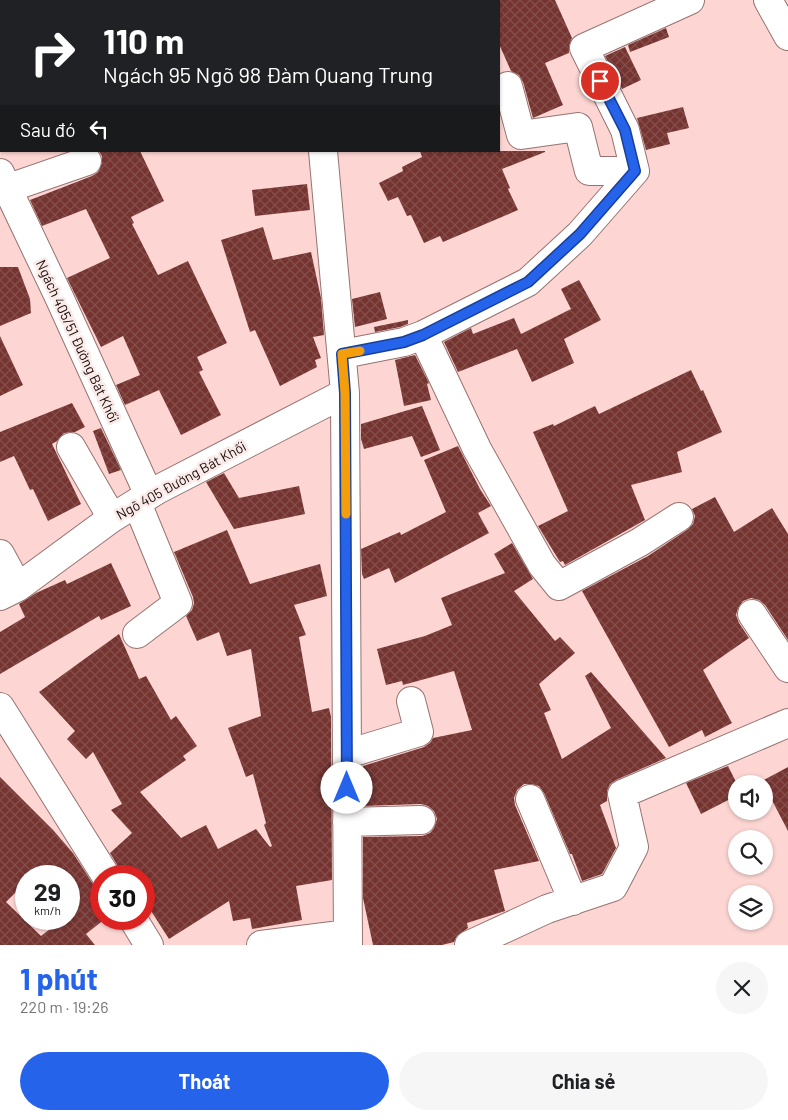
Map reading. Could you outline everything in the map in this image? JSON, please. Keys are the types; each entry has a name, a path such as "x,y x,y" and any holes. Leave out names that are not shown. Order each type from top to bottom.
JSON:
{"street":[{"path":"635,171 625,130 584,48 690,0"},
{"path":"768,0 788,36"},
{"path":"508,86 521,135 578,127 588,171 635,171"},
{"path":"261,945 348,940 345,393 323,152"},
{"path":"2,184 87,161"},
{"path":"342,354 404,342 423,335 528,282 580,234 635,171"},
{"name":"Ngách 405/51 Đường Bát Khối","path":"2,184 60,298 143,499 178,603 137,634"},
{"path":"423,335 477,449 542,566 559,586 640,542 679,517"},
{"name":"Ngõ 405 Đường Bát Khối","path":"9,591 112,518 143,499 345,393"},
{"path":"72,447 112,518"},
{"path":"0,554 9,591"},
{"path":"752,614 788,668"},
{"path":"347,754 419,732 411,701"},
{"path":"0,707 99,865"},
{"path":"469,945 547,909 613,887 634,847 622,794 788,723"},
{"path":"530,799 573,901"},
{"path":"347,822 421,820"},
{"path":"139,930 149,945"}],"building":[{"path":"500,0 555,0 572,38 569,53 545,63 563,105 533,118 523,82 519,75 511,71 500,46"},
{"path":"666,28 669,37 630,52 628,45"},
{"path":"625,47 641,80 622,89 605,56"},
{"path":"683,107 689,128 667,133 670,144 646,150 637,118"},
{"path":"545,151 502,169 510,188 508,189 518,210 443,242 440,236 424,243 411,215 407,216 398,197 388,201 379,183 403,171 402,167 422,157 420,152"},
{"path":"100,152 140,152 164,201 131,217 134,223 132,224 158,275 188,261 227,343 197,357 203,370 199,372 221,415 181,435 159,390 125,405 116,385 140,375 123,336 101,347 67,278 110,258 86,209 42,226 30,200 92,176 98,172 102,163"},
{"path":"307,184 310,210 255,216 252,190"},
{"path":"263,227 273,260 311,252 321,298 324,335 313,337 321,358 315,360 317,367 280,386 255,330 250,332 221,240"},
{"path":"0,267 18,267 30,299 31,313 0,326"},
{"path":"579,280 601,320 564,339 574,363 532,382 517,349 458,372 444,342 471,328 473,334 514,318 521,334 571,309 561,289"},
{"path":"380,292 387,319 355,327 352,299"},
{"path":"408,320 408,324 400,327 375,332 374,327"},
{"path":"0,336 23,385 0,396"},
{"path":"415,355 429,383 427,384 431,400 404,406 395,360"},
{"path":"691,370 701,391 703,390 722,432 677,452 682,472 631,485 645,520 565,565 563,561 560,562 538,526 568,511 533,432 553,424 554,426 595,406 599,414"},
{"path":"72,403 85,427 75,432 64,433 52,444 81,504 48,521 33,489 30,490 14,456 0,462 0,432"},
{"path":"422,406 440,450 421,457 412,436 364,449 361,439 361,424"},
{"path":"101,428 121,470 109,474 93,431"},
{"path":"458,446 491,506 478,513 489,533 395,583 389,568 364,579 361,549 400,532 401,535 446,512 424,460"},
{"path":"224,473 239,498 299,486 305,514 234,529 206,482"},
{"path":"715,497 734,532 772,508 788,534 788,640 765,605 759,600 751,598 743,601 736,615 749,638 703,670 732,723 705,737 702,730 669,747 582,591 648,556 687,530 693,524 695,516 692,509"},
{"path":"227,530 250,584 320,564 327,596 294,605 306,635 299,637 312,712 329,708 331,717 332,880 296,886 302,920 252,929 250,918 233,921 229,901 169,939 155,917 155,865 117,865 110,853 132,833 111,810 122,804 93,752 86,759 67,739 75,731 39,692 119,634 139,679 146,676 171,720 176,716 197,746 183,756 186,760 140,792 181,838 206,825 218,849 256,829 270,847 272,846 264,825 266,823 253,774 246,777 228,728 261,716 251,649 227,656 219,632 197,641 186,616 192,610 193,597 174,552"},
{"path":"512,543 533,579 514,591 555,641 560,637 575,653 539,684 551,710 544,713 562,759 611,728 585,676 591,672 666,758 610,784 607,791 607,801 600,805 616,848 602,874 582,881 572,854 570,854 544,793 539,786 524,784 517,790 514,798 515,805 539,861 494,870 505,911 467,923 468,928 457,936 454,942 442,945 373,945 363,898 363,837 422,836 430,833 437,819 434,811 428,806 421,804 363,806 363,766 424,747 433,738 472,730 454,671 403,685 402,681 386,685 377,649 425,636 452,625 441,598 505,573 494,554"},
{"path":"111,563 131,606 101,620 99,616 0,674 0,632 25,617 19,604 36,593 65,580 67,584"},
{"path":"728,766 732,775 728,775 728,800 701,814 686,783"},
{"path":"788,767 788,831 773,802 773,775"},
{"path":"0,777 53,830 73,853 90,879 91,930 86,934 95,945 0,945"}],"slow traffic":[{"path":"346,514 345,393 342,354 360,351"}],"route":[{"path":"347,788 345,393 342,354 404,342 423,335 528,282 580,234 635,171 625,130 600,81"}]}
